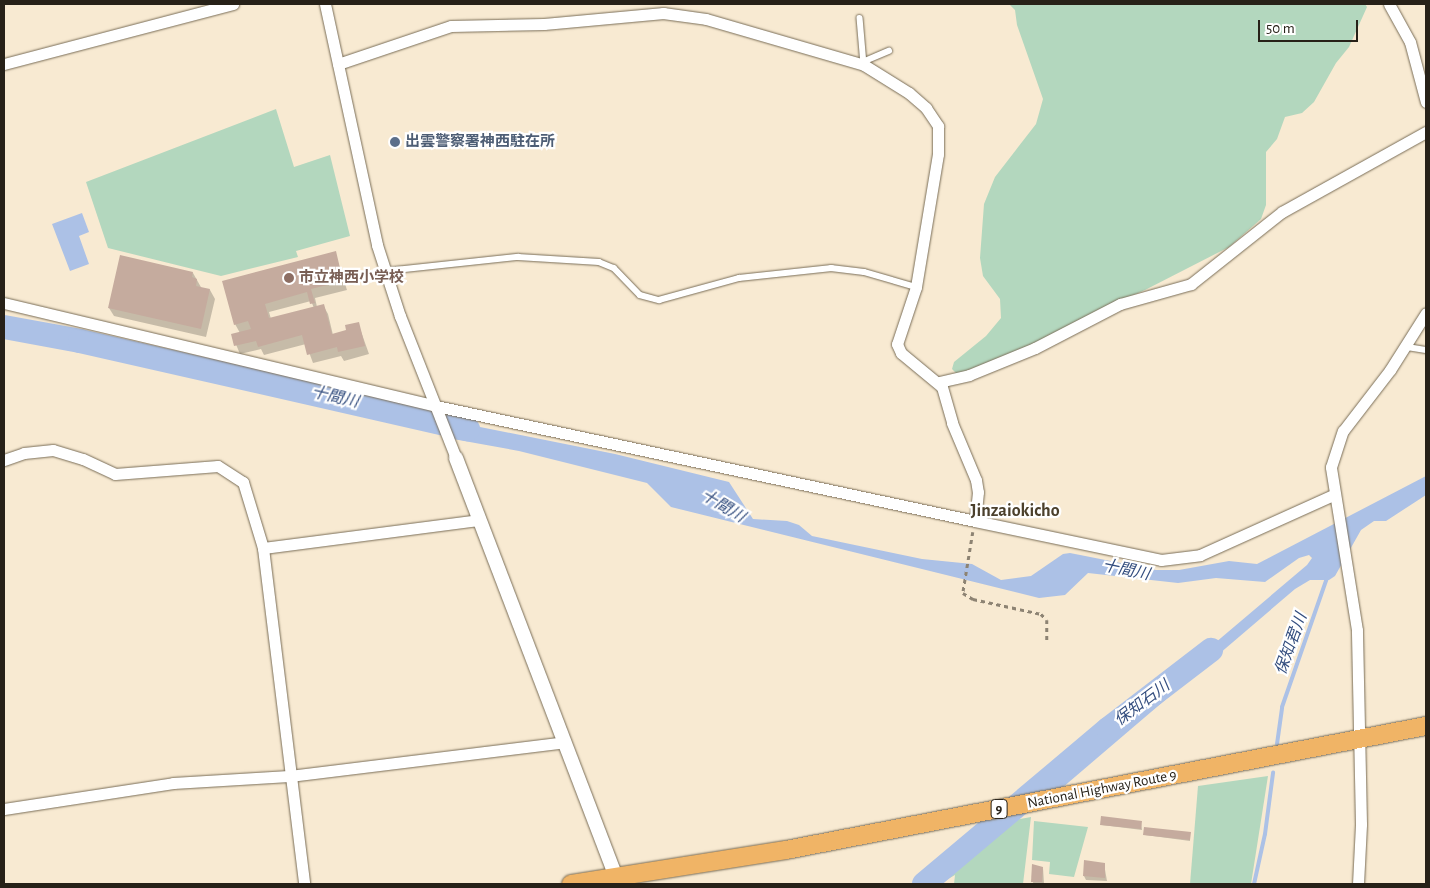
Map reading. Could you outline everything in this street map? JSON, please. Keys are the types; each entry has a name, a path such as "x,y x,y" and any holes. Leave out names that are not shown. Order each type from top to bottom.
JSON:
{"highway":[{"name":"National Highway Route 9","path":"571,884 617,881 786,850 1426,726"}],"street":[{"path":"4,64 233,4"},
{"path":"325,4 373,232 456,458 617,881"},
{"path":"1389,4 1410,42 1426,102"},
{"path":"338,64 451,26 544,24 664,13 706,19 864,63 908,93 926,108 938,126 938,154 916,287 897,347 940,382 952,424 976,480 978,492 975,523"},
{"path":"940,382 969,375 1035,348 1120,304 1191,284 1282,212 1426,132"},
{"path":"4,303 438,409 975,523 1161,560 1200,555 1333,498"},
{"path":"1358,884 1361,824 1357,740 1357,630 1333,498 1331,467 1343,431 1407,347 1426,313"},
{"path":"4,460 24,453 54,450 83,459 115,474 218,466 243,482 263,548 289,776 304,884"},
{"path":"263,548 480,520"},
{"path":"4,809 173,783 289,776 565,742"}],"lane":[{"path":"860,18 864,63 889,51"},
{"path":"386,271 518,257 599,262 614,268 640,295 659,300 739,278 831,268 864,272 916,287"},
{"path":"1407,347 1426,350"}],"path":[{"path":"975,523 962,587 963,593 973,599 1041,614 1047,620 1047,642"}],"green space":[{"path":"1009,4 1365,4 1367,7 1349,47 1336,63 1314,102 1302,113 1285,117 1277,139 1266,152 1266,205 1261,219 1229,247 1145,290 1106,307 1030,347 957,374 952,369 954,362 986,336 1001,318 1000,299 983,276 980,258 984,204 995,177 1036,124 1043,99 1017,25 1015,10"},
{"path":"276,109 294,167 330,155 350,236 296,251 298,257 221,276 108,248 86,182"},
{"path":"1268,776 1251,884 1190,884 1198,786"},
{"path":"1031,817 1023,884 954,884 955,875 941,883 944,873 999,823"},
{"path":"1034,821 1088,827 1074,877 1049,874 1050,862 1032,860"}],"water":[{"path":"82,213 89,232 79,236 89,264 70,271 52,224"},
{"path":"445,420 615,454 729,482 753,519 787,521 799,525 812,536 922,559 972,564 1001,580 1031,576 1063,554 1070,553 1156,570 1179,570 1229,561 1257,564 1426,476 1426,495 1386,521 1374,521 1361,530 1335,576 1329,580 1310,580 1295,589 1062,788 1039,792 1307,565 1312,558 1309,555 1299,558 1265,582 1216,578 1178,583 1088,573 1065,595 1039,598 671,507 647,483 519,451 453,439"}],"building":[{"path":"336,251 343,281 311,289 315,303 310,304 307,292 265,304 269,318 324,304 332,334 346,330 345,325 359,322 365,346 338,352 337,347 307,355 302,335 258,347 256,341 234,346 231,334 251,329 248,321 234,325 222,281"},
{"path":"120,255 193,272 192,277 197,279 196,286 210,289 201,329 108,308"},
{"path":"1101,816 1142,821 1141,829 1100,825"},
{"path":"1144,827 1191,832 1190,840 1143,835"},
{"path":"1084,860 1105,863 1105,878 1083,876"},
{"path":"1032,864 1043,867 1042,882 1031,882"}],"waterway":[{"name":"十間川","path":"4,327 80,341 468,429"},
{"name":"保知君川","path":"1277,744 1282,707 1328,575"},
{"name":"保知石川","path":"924,884 1108,729 1211,650"},
{"name":"保知君川","path":"1254,884 1265,834 1273,773"}],"place":[{"name":"出雲警察署神西駐在所","path":"395,142"},
{"name":"市立神西小学校","path":"289,278"}],"district":[{"name":"Jinzaiokicho","path":"1015,511"}]}
